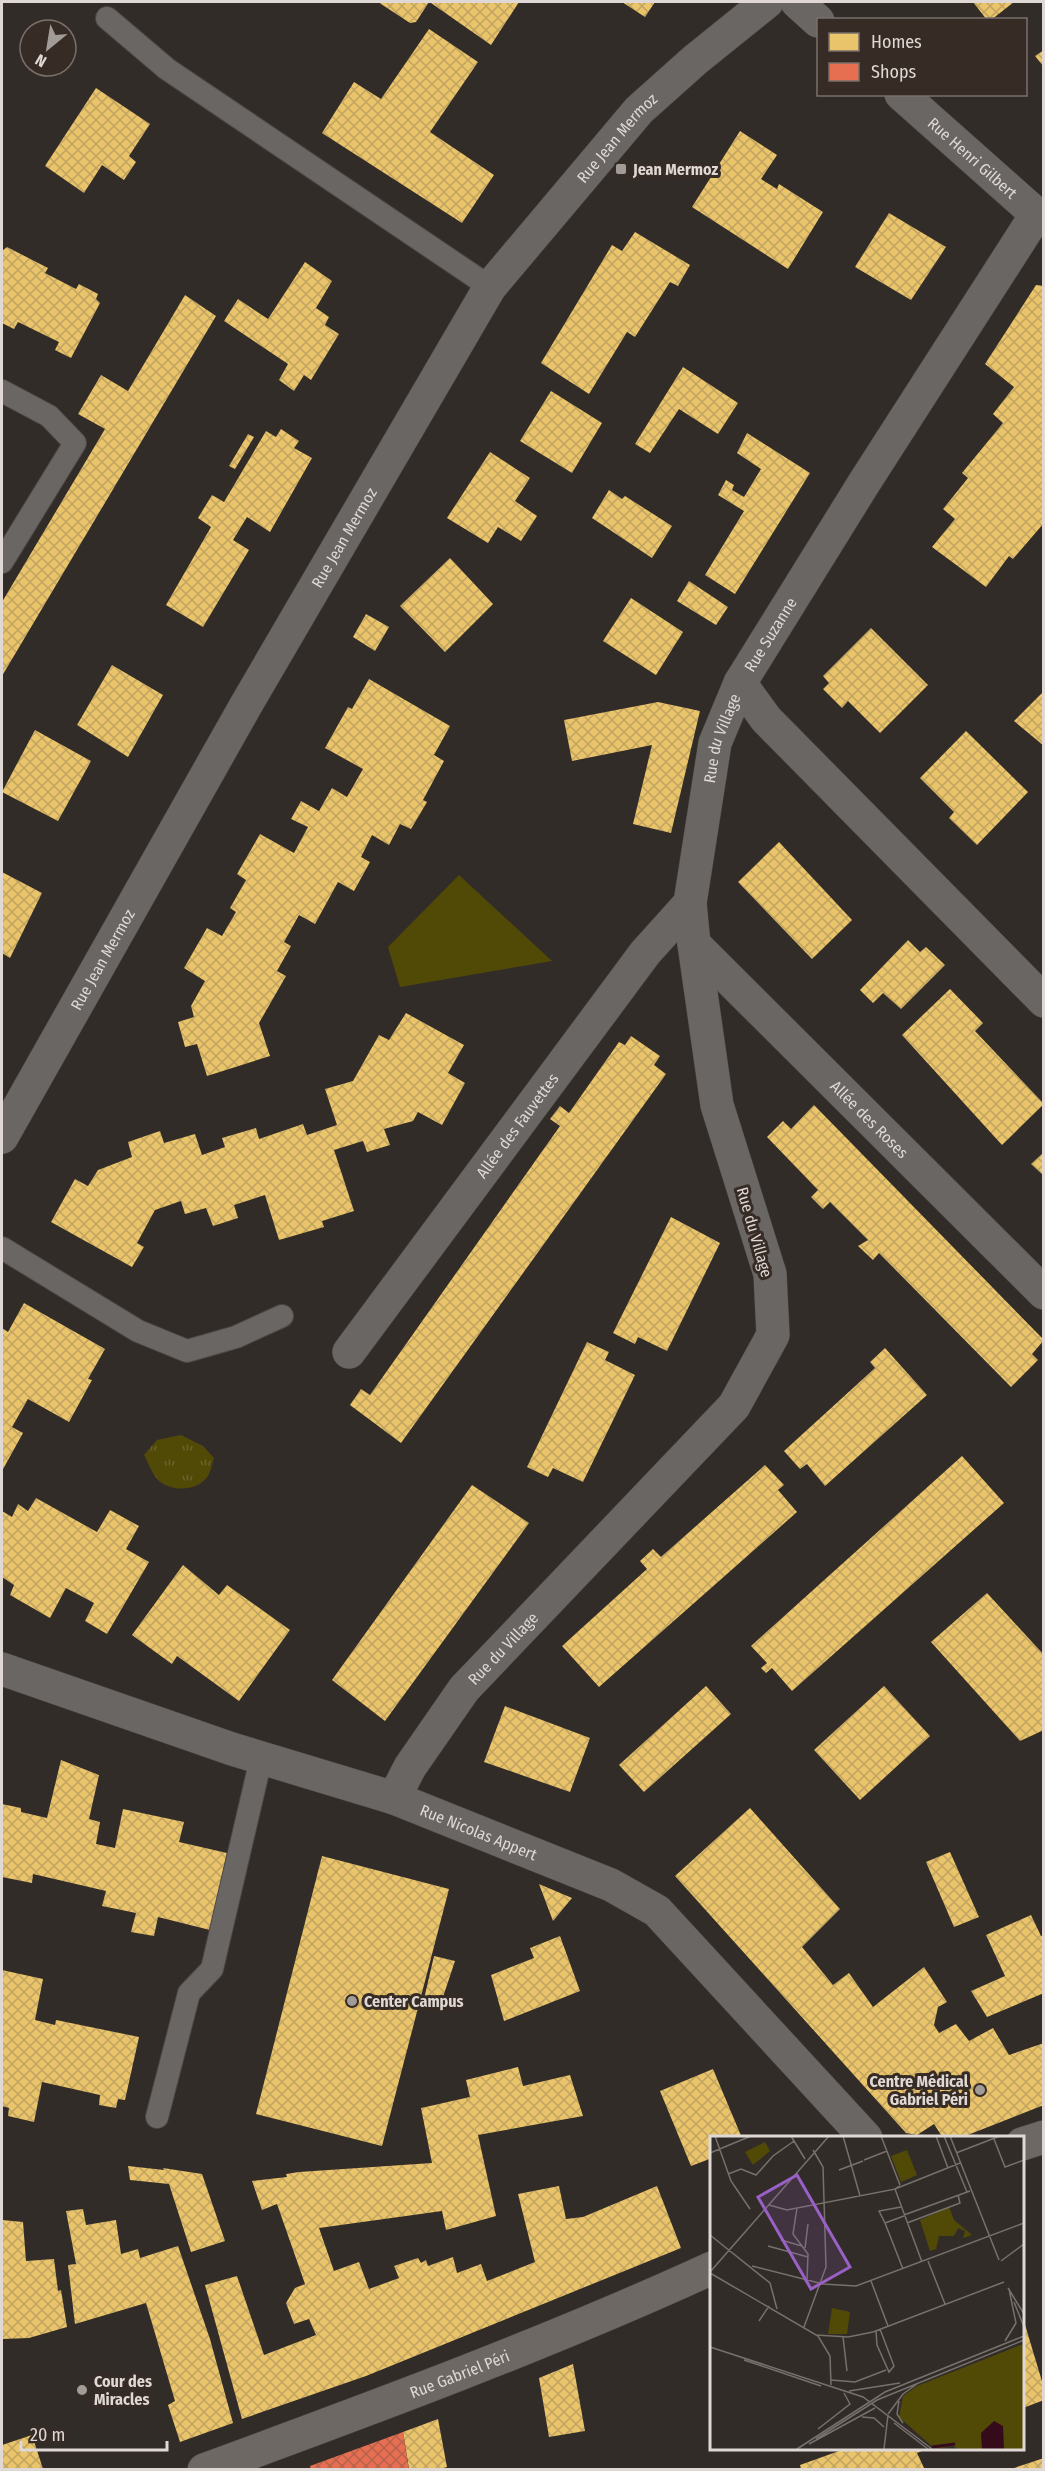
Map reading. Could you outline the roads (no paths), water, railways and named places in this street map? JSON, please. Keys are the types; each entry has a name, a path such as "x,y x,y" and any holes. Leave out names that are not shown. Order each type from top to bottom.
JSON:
{"street":[{"name":"Rue Jean Mermoz","path":"2,1137 234,726 490,287 639,110 695,60 767,2"},
{"path":"797,2 817,19"},
{"name":"Rue Henri Gilbert","path":"903,96 1040,218"},
{"name":"Rue Suzanne","path":"1040,218 864,483 740,683 766,719 1044,1001"},
{"name":"Rue du Village","path":"394,1798 410,1767 464,1689 734,1406 773,1335 770,1274 717,1106 690,903 715,743 740,683"},
{"name":"Allée des Fauvettes","path":"349,1352 645,953 690,903"},
{"name":"Allée des Roses","path":"694,944 1044,1293"},
{"name":"Rue Nicolas Appert","path":"2,1669 261,1759 394,1798 611,1885 657,1911 864,2136"},
{"path":"1024,2144 1044,2137"},
{"name":"Rue Gabriel Péri","path":"204,2469 387,2402 630,2305 710,2269"}],"lane":[{"path":"107,18 167,69 490,287"},
{"path":"2,391 50,416 75,443 2,562"},
{"path":"2,1248 138,1331 187,1351 236,1337 282,1316"},
{"path":"157,2117 189,1993 212,1969 261,1759"}],"place":[{"name":"Jean Mermoz","path":"621,169"},
{"name":"Center Campus","path":"352,2001"},
{"name":"Centre Médical Gabriel Péri","path":"980,2090"},
{"name":"Cour des Miracles","path":"82,2390"}]}
